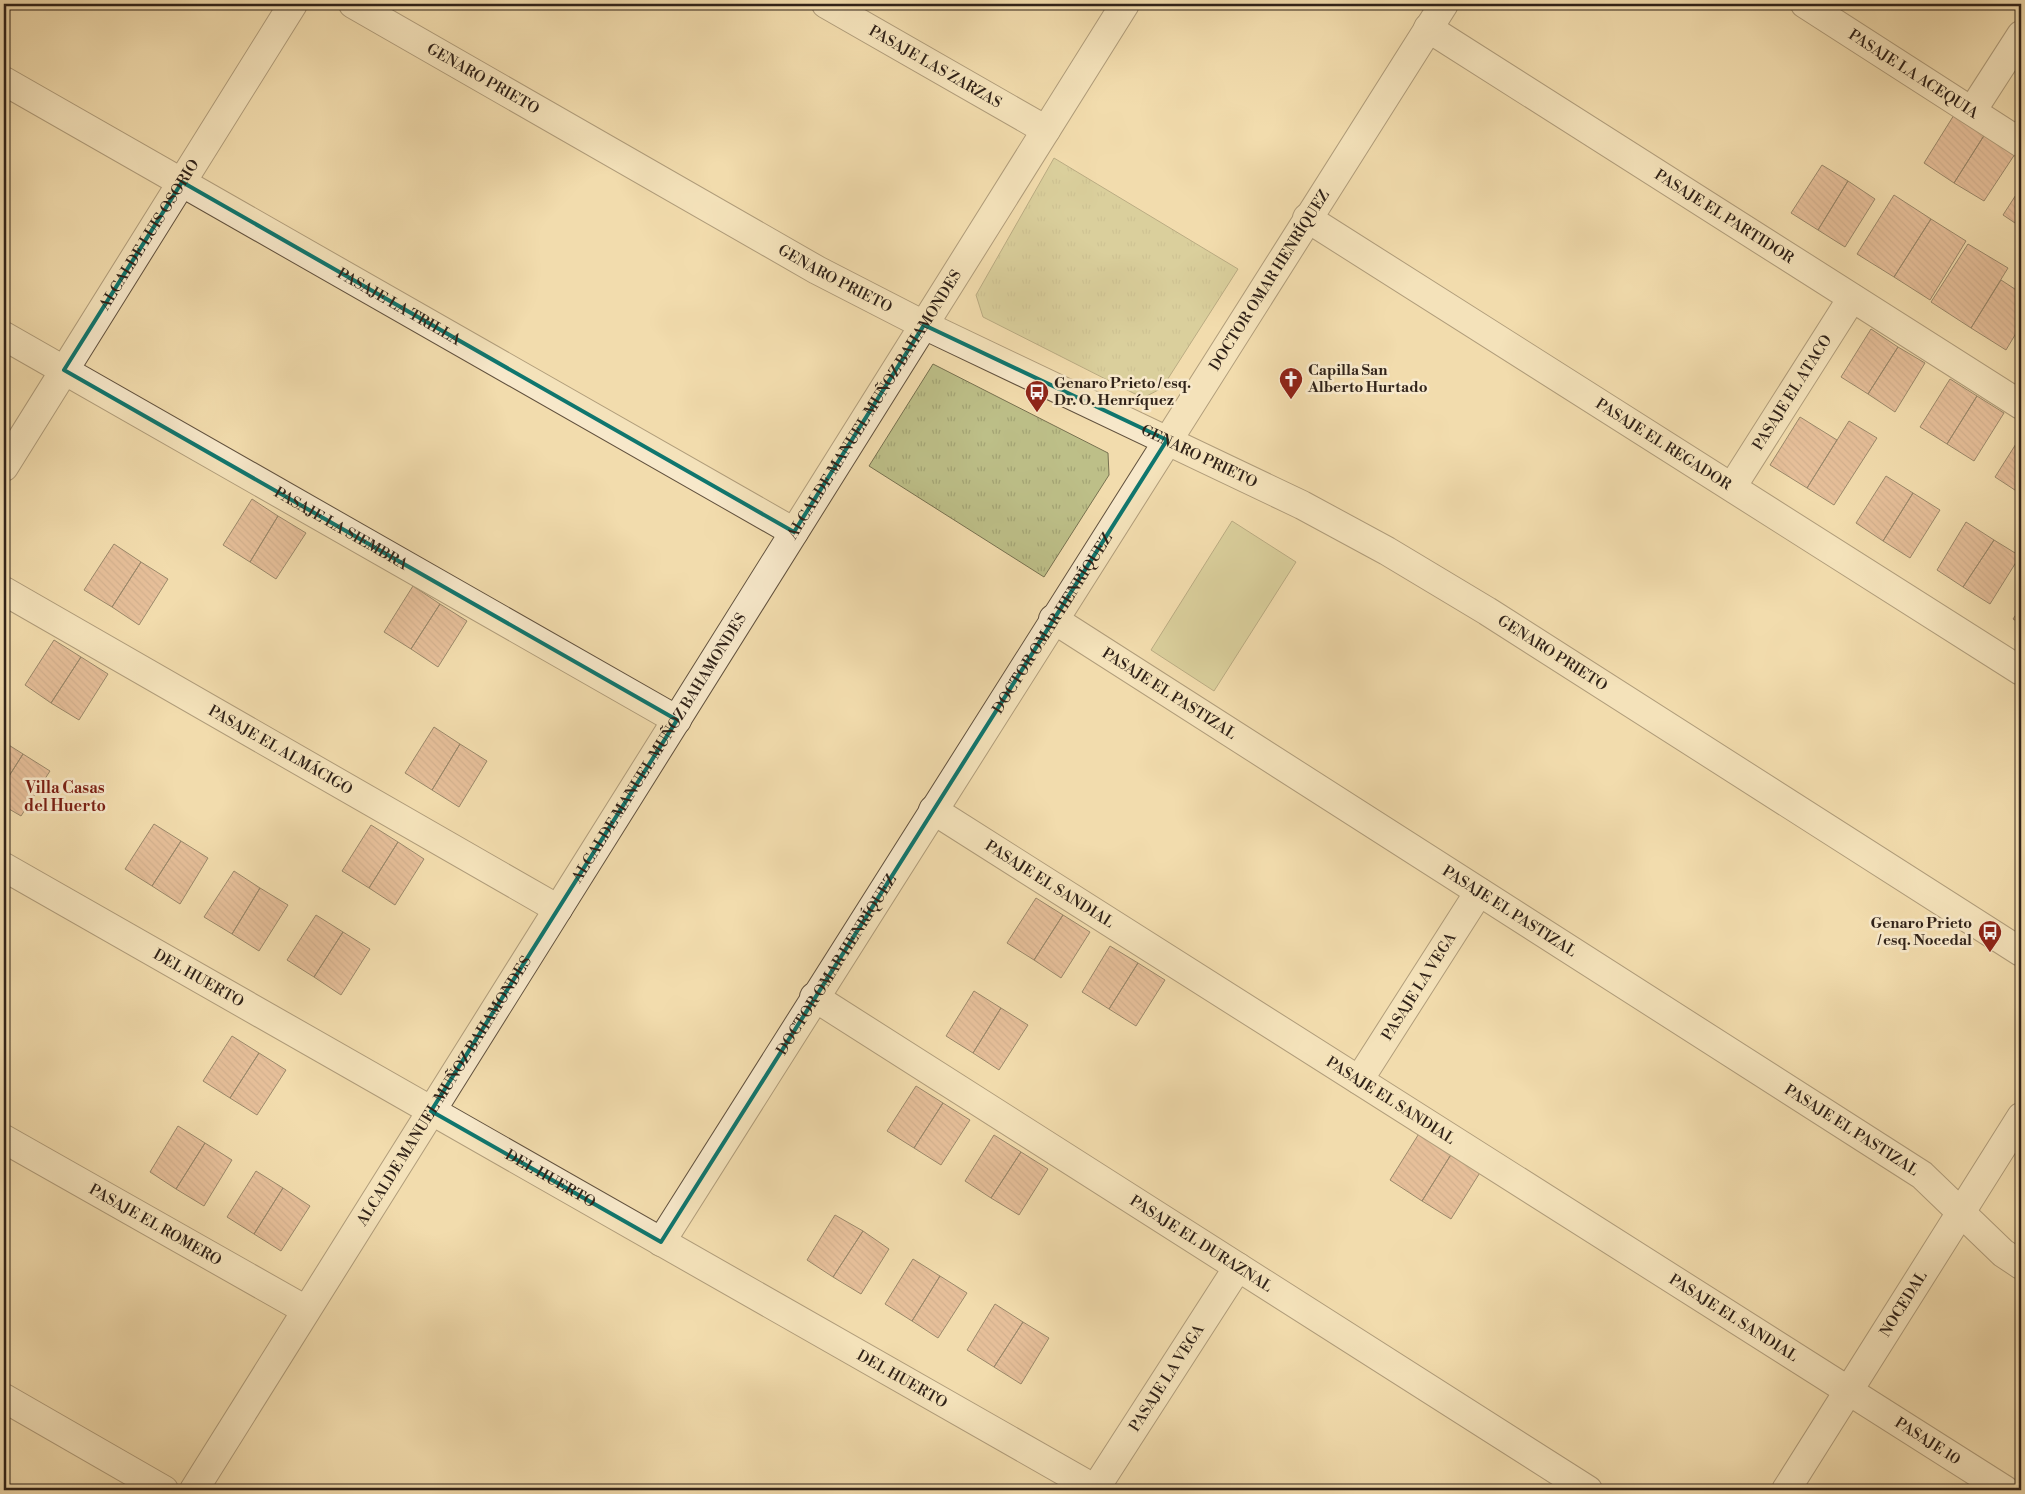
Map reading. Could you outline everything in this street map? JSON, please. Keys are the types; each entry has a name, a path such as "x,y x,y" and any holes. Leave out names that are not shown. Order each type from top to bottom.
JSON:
{"street":[{"name":"ALCALDE LUIS OSORIO","path":"4,467 293,4"},
{"name":"GENARO PRIETO","path":"353,4 817,270 924,325 1302,505 1387,551 1437,580 2021,952"},
{"name":"PASAJE LAS ZARZAS","path":"826,4 1046,130"},
{"name":"ALCALDE MANUEL MUÑOZ BAHAMONDES","path":"194,1490 1125,4"},
{"name":"DOCTOR OMAR HENRÍQUEZ","path":"661,1242 1053,619 1444,4"},
{"name":"PASAJE LA ACEQUIA","path":"1805,4 2021,142"},
{"name":"PASAJE EL PARTIDOR","path":"1428,28 2021,405"},
{"path":"1972,111 2021,35"},
{"name":"PASAJE LA TRILLA","path":"4,81 794,532"},
{"name":"PASAJE EL REGADOR","path":"1308,218 2021,671"},
{"name":"PASAJE EL ATACO","path":"1732,487 1852,298"},
{"name":"PASAJE LA SIEMBRA","path":"4,336 677,720"},
{"name":"PASAJE EL ALMÁCIGO","path":"4,591 558,909"},
{"name":"PASAJE EL PASTIZAL","path":"1053,619 1922,1175 2003,1253 2021,1265"},
{"name":"PASAJE EL SANDIAL","path":"933,810 1848,1391"},
{"name":"DEL HUERTO","path":"4,867 1096,1490"},
{"name":"PASAJE LA VEGA","path":"1359,1080 1479,892"},
{"name":"PASAJE EL DURAZNAL","path":"814,997 1588,1490"},
{"name":"NOCEDAL","path":"1786,1490 2021,1117"},
{"name":"PASAJE EL ROMERO","path":"4,1139 306,1310"},
{"name":"PASAJE LA VEGA","path":"1096,1490 1238,1267"},
{"name":"PASAJE 10","path":"1848,1391 2005,1490"},
{"path":"4,1398 164,1490"}],"highlighted area":[{"path":"182,182 794,532 924,325 1167,440 661,1242 431,1111 677,720 64,370"}],"green space":[{"path":"1054,158 1238,269 1162,388 1143,398 983,317 976,295"},
{"path":"933,364 1108,453 1109,475 1044,577 869,466"},
{"path":"1232,521 1296,562 1214,691 1151,650"}],"building":[{"path":"1954,115 1985,134 1954,183 1924,163"},
{"path":"1985,134 2015,154 1984,201 1954,183"},
{"path":"1822,165 1848,181 1818,230 1791,213"},
{"path":"1848,181 1875,199 1845,247 1818,230"},
{"path":"2021,187 2021,227 2003,215"},
{"path":"1894,195 1931,219 1894,277 1857,254"},
{"path":"1931,219 1966,241 1930,300 1894,277"},
{"path":"1968,244 2008,268 1971,328 1931,302"},
{"path":"2001,280 2021,293 2021,325 2006,350 1971,328"},
{"path":"1871,329 1898,347 1868,394 1841,377"},
{"path":"1898,347 1925,363 1895,412 1868,394"},
{"path":"1950,379 1977,396 1947,444 1920,427"},
{"path":"1977,396 2004,413 1974,461 1947,444"},
{"path":"1800,417 1837,440 1807,488 1770,465"},
{"path":"1849,421 1877,438 1834,505 1807,488"},
{"path":"2021,436 2021,494 1995,477"},
{"path":"1886,476 1913,493 1883,541 1856,523"},
{"path":"1913,493 1940,510 1910,558 1883,541"},
{"path":"252,499 278,516 250,562 223,545"},
{"path":"278,516 306,533 276,579 250,562"},
{"path":"1966,522 1994,540 1963,587 1937,570"},
{"path":"1994,540 2020,556 1990,604 1963,587"},
{"path":"114,544 141,562 112,607 84,590"},
{"path":"141,562 168,579 139,625 112,607"},
{"path":"413,586 440,604 411,649 384,632"},
{"path":"440,604 467,621 438,667 411,649"},
{"path":"2021,607 2021,624 2013,619"},
{"path":"54,640 81,657 51,703 25,685"},
{"path":"81,657 108,674 79,720 51,703"},
{"path":"434,727 460,744 432,790 405,773"},
{"path":"4,742 23,754 4,784"},
{"path":"460,744 487,761 459,807 432,790"},
{"path":"23,754 50,771 21,816 4,806 4,784"},
{"path":"154,824 181,841 152,886 125,869"},
{"path":"371,825 398,842 369,888 342,871"},
{"path":"181,841 208,858 180,904 152,886"},
{"path":"398,842 424,859 395,905 369,888"},
{"path":"234,871 260,888 232,934 204,917"},
{"path":"260,888 288,905 259,951 232,934"},
{"path":"1036,898 1063,915 1034,960 1007,943"},
{"path":"316,915 343,932 314,977 287,960"},
{"path":"1063,915 1090,932 1061,978 1034,960"},
{"path":"343,932 370,949 341,995 314,977"},
{"path":"1110,946 1138,963 1109,1009 1082,992"},
{"path":"1138,963 1165,980 1136,1026 1109,1009"},
{"path":"974,991 1001,1008 973,1053 946,1036"},
{"path":"1001,1008 1028,1025 999,1070 973,1053"},
{"path":"232,1036 259,1053 230,1098 203,1081"},
{"path":"259,1053 286,1070 257,1115 230,1098"},
{"path":"916,1086 943,1103 914,1148 887,1131"},
{"path":"943,1103 970,1120 941,1165 914,1148"},
{"path":"178,1126 205,1143 176,1189 150,1172"},
{"path":"1420,1132 1452,1153 1422,1201 1390,1180"},
{"path":"994,1135 1021,1152 991,1198 965,1181"},
{"path":"205,1143 232,1160 204,1206 176,1189"},
{"path":"1021,1152 1048,1169 1019,1215 991,1198"},
{"path":"1452,1153 1481,1171 1451,1219 1422,1201"},
{"path":"256,1171 283,1188 254,1234 227,1217"},
{"path":"283,1188 310,1206 281,1251 254,1234"},
{"path":"835,1215 863,1231 833,1277 807,1260"},
{"path":"863,1231 889,1249 861,1294 833,1277"},
{"path":"913,1259 940,1276 912,1321 885,1304"},
{"path":"940,1276 967,1293 938,1338 912,1321"},
{"path":"995,1304 1023,1322 994,1367 967,1350"},
{"path":"1023,1322 1049,1338 1021,1384 994,1367"}],"place":[{"name":"Capilla San Alberto Hurtado","path":"1291,400"},
{"name":"Genaro Prieto / esq. Dr. O. Henríquez","path":"1037,413"},
{"name":"Genaro Prieto / esq. Nocedal","path":"1990,953"}],"district":[{"name":"Villa Casas del Huerto","path":"65,796"}]}
